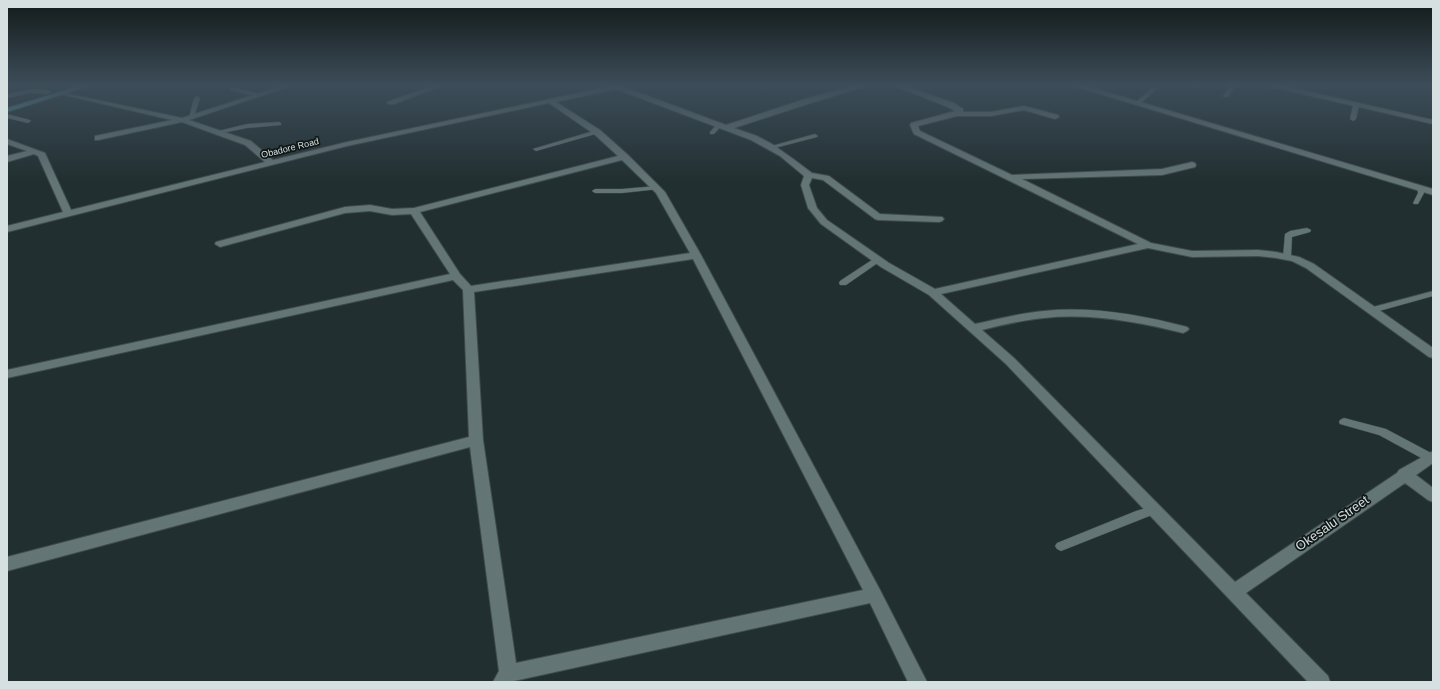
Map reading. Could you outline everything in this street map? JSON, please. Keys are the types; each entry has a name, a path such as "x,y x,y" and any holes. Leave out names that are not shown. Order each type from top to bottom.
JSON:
{"street":[{"path":"169,117 182,120 248,143 271,163"},
{"path":"98,138 191,117"},
{"name":"Obadore Road","path":"7,229 347,144 474,117"},
{"path":"574,117 597,132 657,188 696,255 918,682"},
{"path":"695,117 720,128 754,138 771,146 796,163 808,175 826,178 878,217 939,219"},
{"path":"720,128 755,117"},
{"path":"945,117 914,125 914,129 917,132 1012,177 1148,245 1192,254 1258,253 1287,258 1310,266 1433,354"},
{"path":"1185,117 1433,192"},
{"path":"1411,117 1433,122"},
{"path":"7,140 42,155 68,214"},
{"path":"7,159 35,151"},
{"path":"220,244 345,210 370,208 392,212 414,211 625,157"},
{"path":"1012,177 1162,172 1192,165"},
{"path":"808,175 805,185 813,208 824,222 878,260 933,293 1010,361 1232,592 1321,682"},
{"path":"414,211 456,276 468,290 476,440 505,677 874,595"},
{"path":"933,293 1148,245"},
{"path":"468,290 696,255"},
{"path":"7,374 456,276"},
{"path":"973,328 1045,314 1079,313 1148,321 1183,329"},
{"path":"7,564 476,440"},
{"name":"Okesalu Street","path":"1232,592 1431,456"},
{"path":"1404,474 1433,496"}],"lane":[{"path":"12,117 28,121"},
{"path":"217,132 247,126 279,124"},
{"path":"536,149 597,132"},
{"path":"771,146 814,136"},
{"path":"595,191 622,191 657,188"},
{"path":"1416,203 1420,193 1420,188"},
{"path":"1287,258 1288,236 1293,233 1307,230"},
{"path":"843,284 878,260"},
{"path":"1372,310 1433,293"},
{"path":"1344,422 1382,432 1431,456"},
{"path":"1061,546 1153,510"}]}
